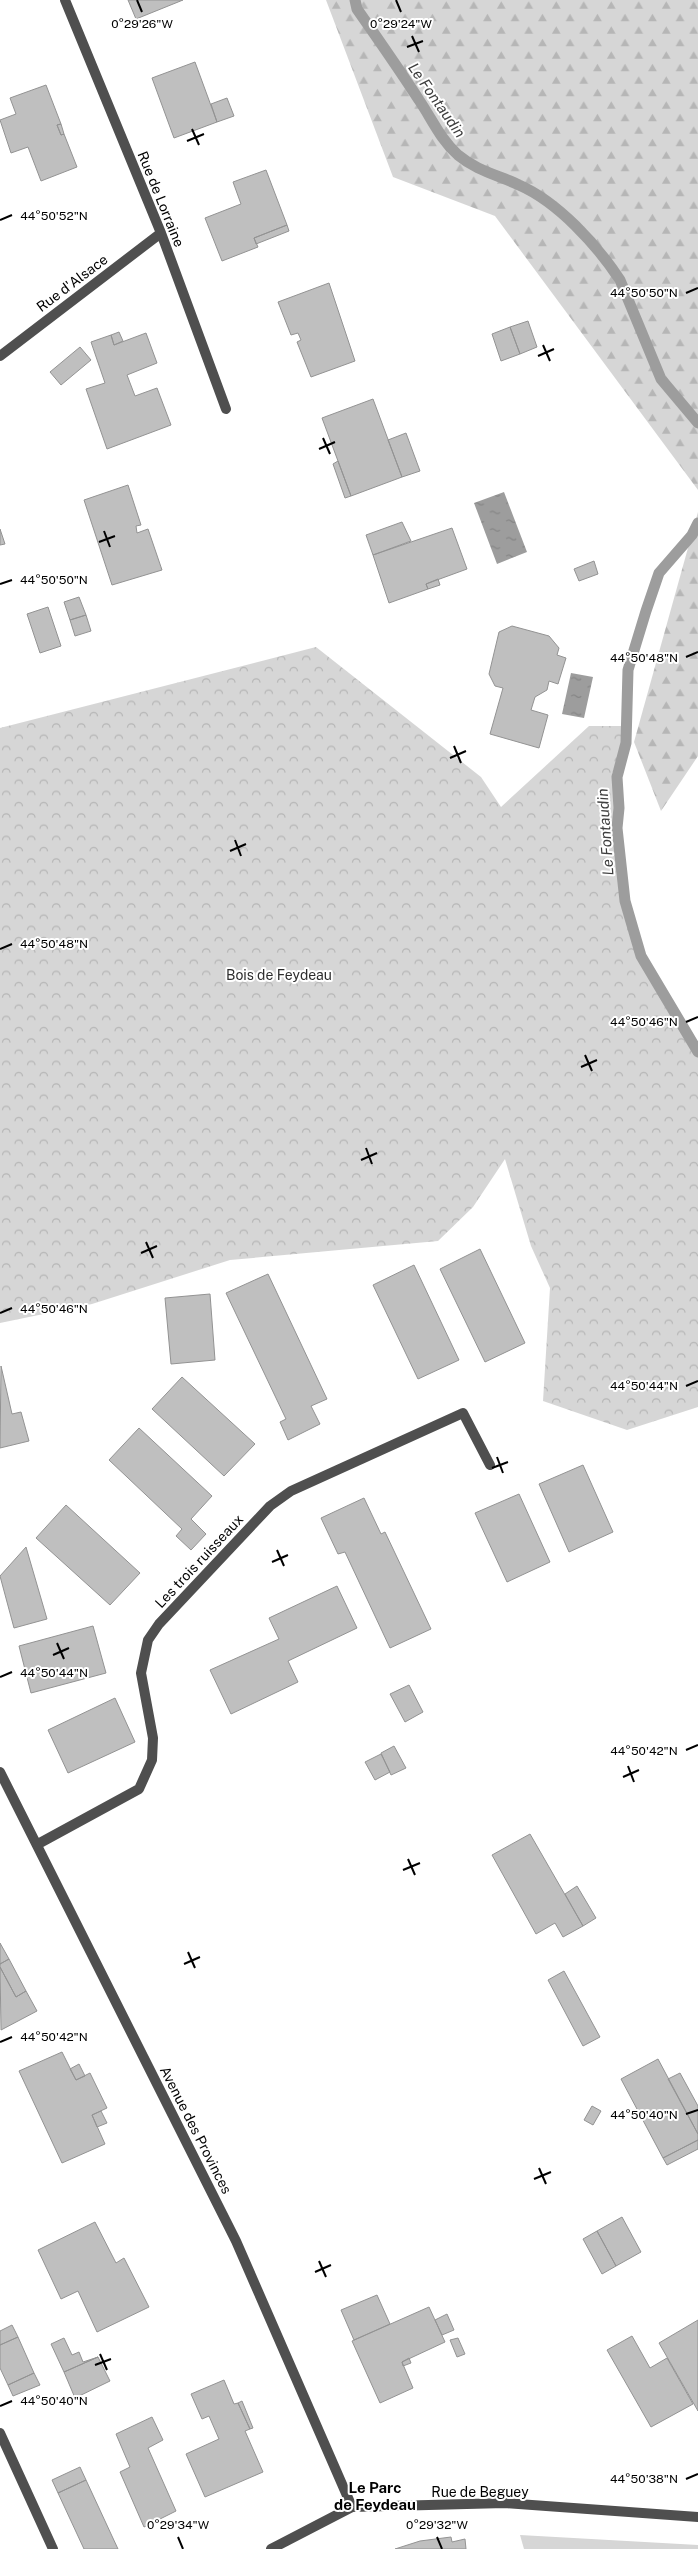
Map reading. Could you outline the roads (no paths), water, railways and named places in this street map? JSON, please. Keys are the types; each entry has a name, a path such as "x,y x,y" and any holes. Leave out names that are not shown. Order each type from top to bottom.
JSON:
{"street":[{"name":"Rue de Lorraine","path":"65,0 161,232 226,409"},
{"name":"Rue d'Alsace","path":"0,356 161,232"},
{"name":"Les trois ruisseaux","path":"38,1844 139,1789 152,1760 153,1738 141,1673 148,1640 159,1624 270,1506 291,1491 463,1413 490,1465"},
{"name":"Avenue des Provinces","path":"0,1772 38,1844 236,2241 352,2507"},
{"path":"0,2433 53,2549"},
{"name":"Rue de Beguey","path":"271,2549 352,2507 505,2503 698,2517"}],"water":[{"path":"504,492 527,552 497,564 474,503"},
{"path":"571,673 593,677 584,718 562,714"}],"waterway":[{"name":"Le Fontaudin","path":"355,0 357,9 424,107 441,136 452,149 473,165 519,185 548,202 576,226 600,253 620,280 661,379 698,423"},
{"name":"Le Fontaudin","path":"698,523 692,535 659,573 646,611 628,670 626,743 617,777 619,808 617,828 625,901 641,956 698,1052"}],"district":[{"name":"Le Parc de Feydeau","path":"375,2496"}],"park label":[{"name":"Bois de Feydeau","path":"279,975"}]}
